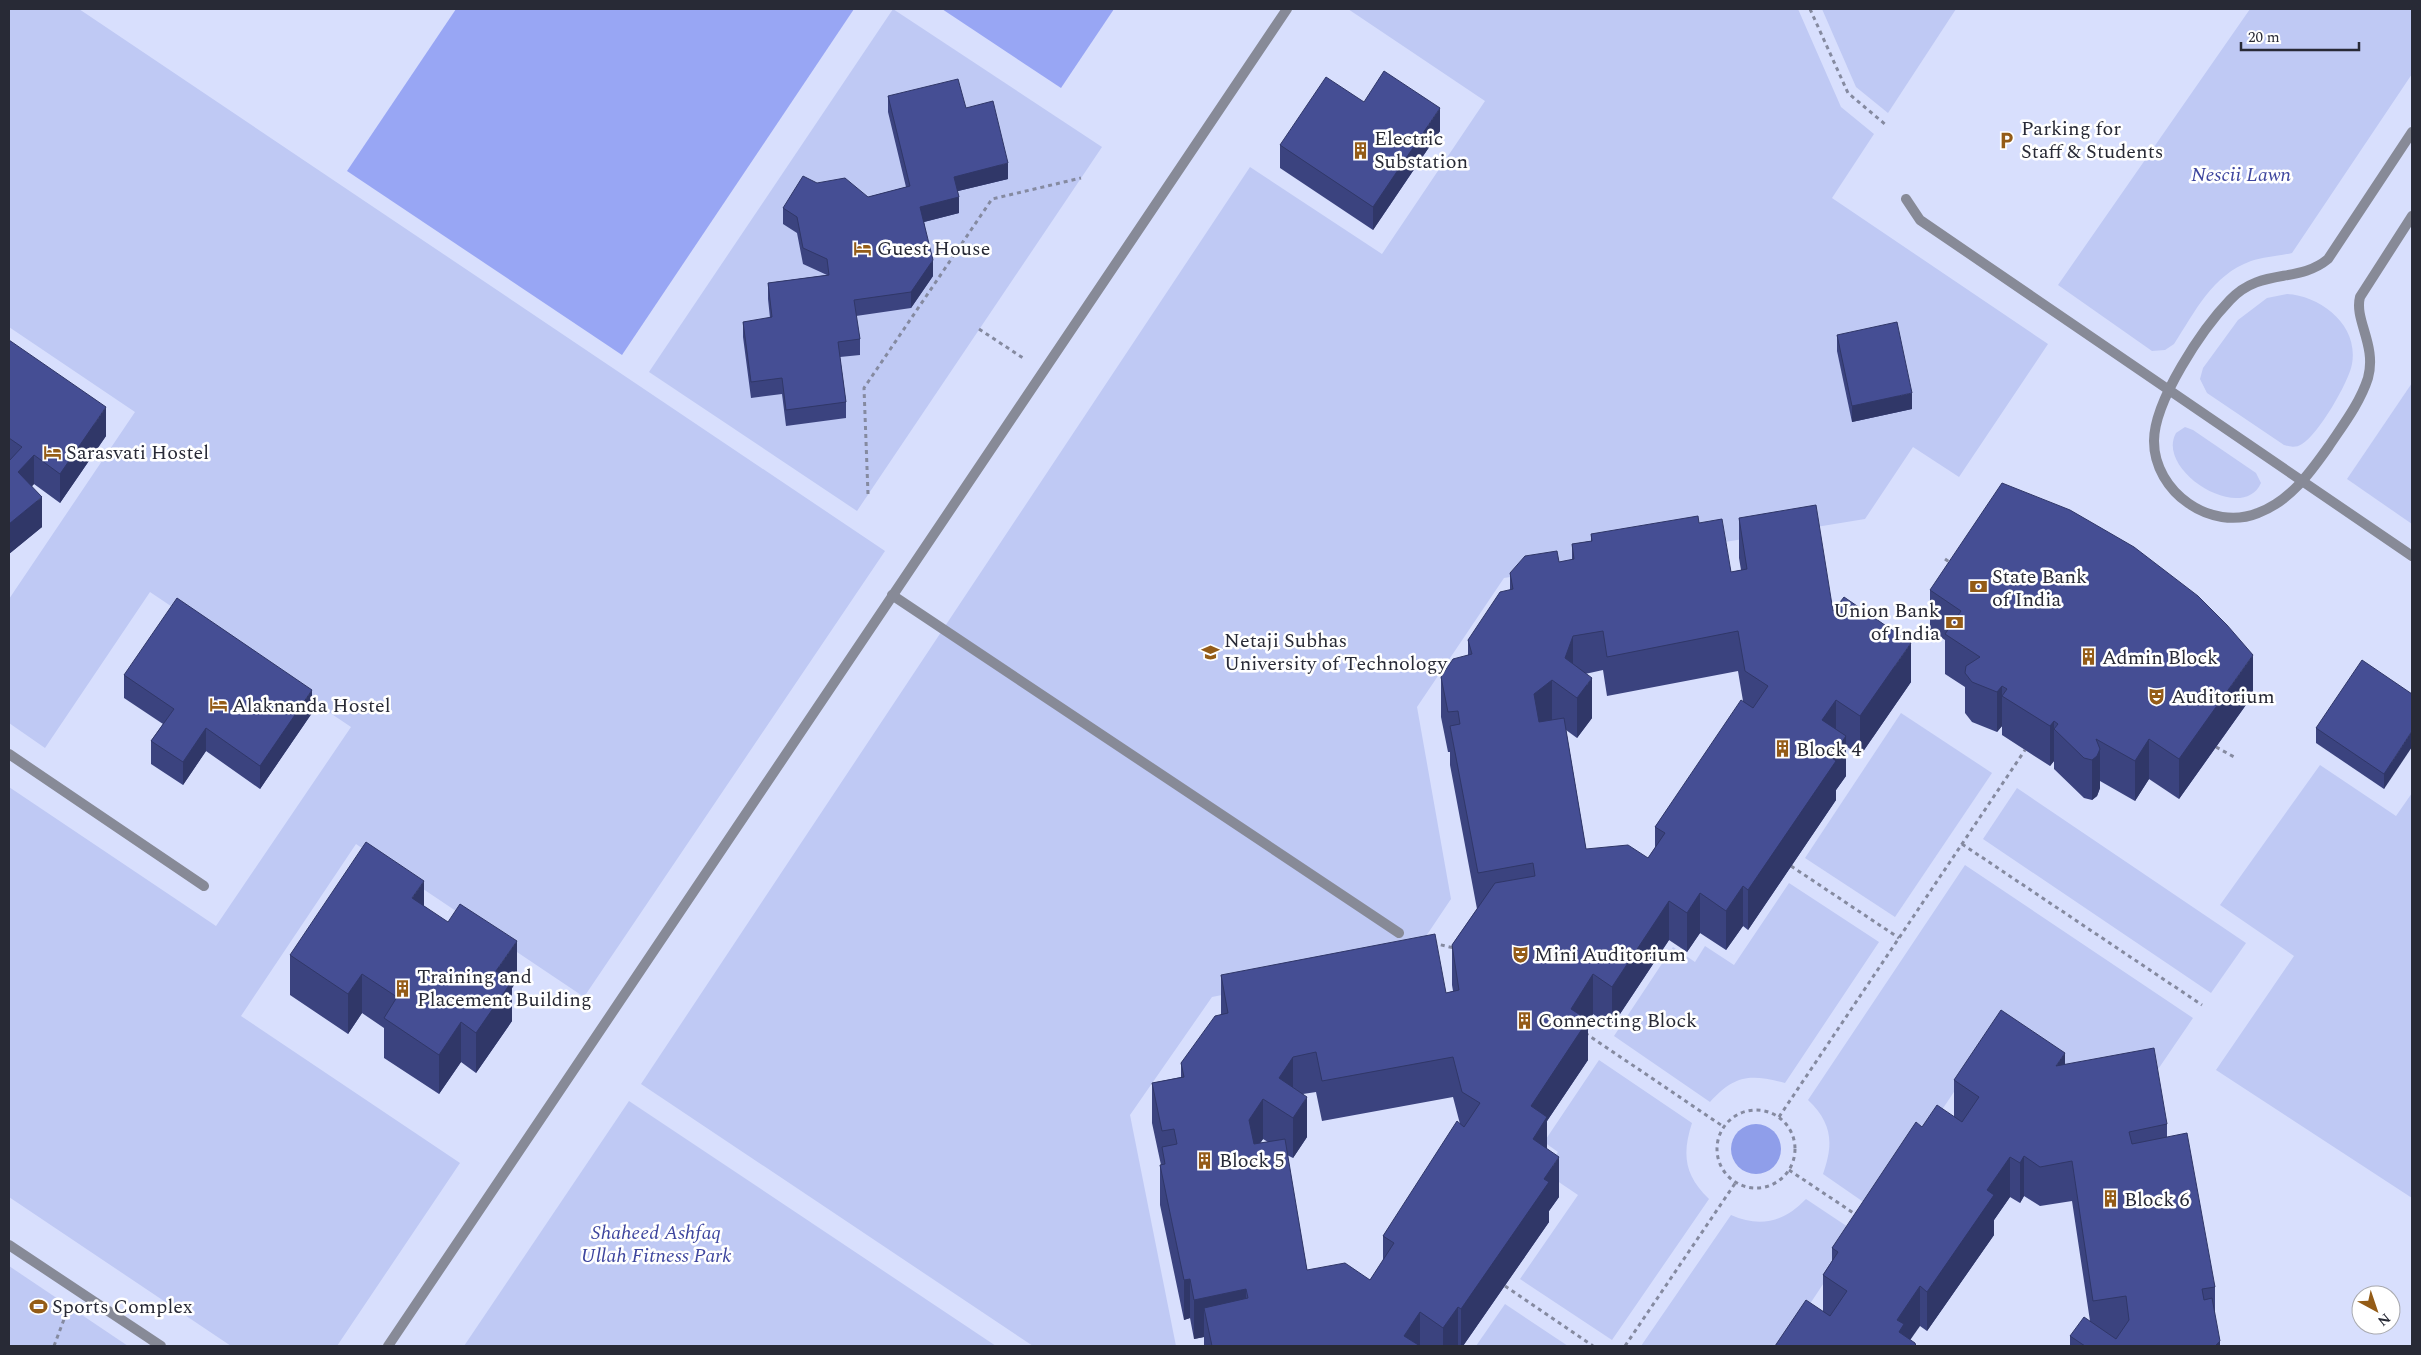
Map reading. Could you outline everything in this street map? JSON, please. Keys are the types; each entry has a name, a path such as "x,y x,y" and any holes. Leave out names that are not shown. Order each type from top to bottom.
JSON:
{"lane":[{"path":"388,1346 1287,9"},
{"path":"2412,132 2328,259 2316,269 2256,281 2242,290 2214,318 2180,368 2154,429 2155,457 2165,479 2187,503 2216,516 2247,516 2257,514 2277,503 2302,481 2343,426 2361,395 2368,377 2370,350 2358,305 2360,297 2412,216"},
{"path":"1906,199 1920,220 2412,556"},
{"path":"892,595 1399,933"},
{"path":"9,754 204,886"},
{"path":"9,1245 161,1346"}],"path":[{"path":"1810,9 1848,94 1886,125"},
{"path":"868,494 864,388 992,199 1081,178"},
{"path":"979,329 1042,371"},
{"path":"1945,558 1959,570"},
{"path":"2216,747 2236,758"},
{"path":"1779,1117 2025,750"},
{"path":"1962,844 2202,1005"},
{"path":"1790,866 1899,938"},
{"path":"1399,933 1455,949"},
{"path":"1582,1031 1724,1127"},
{"path":"1752,1110 1765,1110 1779,1117 1786,1123 1793,1135 1796,1147 1790,1170 1780,1181 1768,1187 1755,1189 1736,1182 1722,1169 1717,1157 1717,1144 1724,1127 1739,1114 1752,1110"},
{"path":"1790,1170 1865,1221"},
{"path":"1625,1346 1736,1182"},
{"path":"1505,1286 1594,1346"},
{"path":"54,1346 76,1290"}],"green space":[{"path":"9,9 79,9 885,551 584,997 356,844 241,1016 460,1163 337,1346 231,1346 9,1197 9,787 216,926 351,727 150,592 45,748 9,723 9,599 135,412 9,327"},
{"path":"893,9 1102,147 857,511 649,372"},
{"path":"1348,9 1798,9 1841,107 1874,134 1832,198 2048,344 1959,477 1913,447 1865,519 1504,578 1417,707 1451,899 1412,957 1212,997 1130,1115 1176,1346 1033,1346 641,1084 1250,167 1382,254 1485,101"},
{"path":"1822,9 1956,9 1888,113 1856,87"},
{"name":"Nescii Lawn","path":"2250,9 2412,9 2412,74 2292,253 2251,261 2225,275 2197,307 2174,344 2165,350 2152,351 2058,285"},
{"path":"2287,294 2312,300 2335,315 2350,337 2353,350 2350,372 2332,407 2309,439 2293,447 2284,445 2207,393 2200,379 2203,368 2238,320 2267,298"},
{"path":"2412,383 2412,524 2347,479"},
{"path":"2185,427 2193,430 2256,473 2261,483 2251,494 2237,498 2220,495 2203,488 2189,476 2178,462 2173,447 2176,433"},
{"path":"1901,713 1992,773 1895,917 1805,858"},
{"path":"2320,765 2396,816 2412,793 2412,1198 2216,1070 2294,956 2220,905"},
{"path":"2017,788 2246,943 2211,993 1983,839"},
{"path":"1965,865 2193,1018 2148,1084 2072,1086 1992,1035 1875,1210 1823,1174 1829,1153 1829,1134 1822,1117 1808,1100"},
{"path":"1789,883 1879,942 1785,1083 1762,1078 1736,1081 1727,1086 1710,1102 1614,1036 1673,947 1695,962 1705,946 1734,965"},
{"path":"1599,1060 1692,1123 1687,1145 1687,1164 1694,1181 1709,1199 1612,1340 1520,1279 1578,1195 1544,1172 1558,1152 1544,1142"},
{"name":"Shaheed Ashfaq Ullah Fitness Park","path":"629,1101 996,1346 464,1346"},
{"path":"1806,1199 1857,1233 1782,1346 1641,1346 1731,1215 1762,1222 1780,1218 1798,1207"},
{"name":"Sports Complex","path":"9,1266 128,1346 9,1346"},
{"path":"1505,1304 1568,1346 1476,1346"}],"shaded area":[{"path":"456,9 854,9 622,355 347,171"},
{"path":"942,9 1114,9 1061,88"},
{"path":"1756,1124 1765,1126 1776,1135 1781,1149 1779,1158 1770,1169 1756,1174 1747,1172 1736,1163 1731,1149 1733,1140 1742,1129"}],"building":[{"name":"Electric Substation","path":"1384,71 1440,108 1373,207 1280,145 1326,77 1364,102"},
{"name":"Guest House","path":"958,79 966,108 993,101 1008,163 954,177 959,197 920,207 933,260 911,292 854,300 860,339 838,342 846,402 786,410 782,378 751,382 743,322 772,317 768,283 829,275 827,259 803,248 797,217 783,208 803,176 817,183 845,178 868,197 910,186 888,96"},
{"path":"1897,322 1912,393 1852,406 1837,335"},
{"name":"Sarasvati Hostel","path":"9,340 106,407 60,474 34,455 18,472 42,497 9,524 9,461 22,447 9,438"},
{"name":"Admin Block","path":"2002,483 2070,510 2134,547 2198,596 2253,655 2179,759 2149,739 2135,761 2096,739 2100,749 2097,756 2092,760 2084,758 2054,729 2058,724 2054,721 2050,726 2002,696 2007,689 2002,686 1997,692 1972,682 1965,673 1966,666 1980,657 1945,634 1961,611 1930,590"},
{"path":"1816,505 1833,611 1844,597 1911,643 1860,716 1836,700 1822,720 1846,736 1831,757 1836,761 1748,890 1743,886 1726,911 1700,893 1687,913 1669,901 1612,987 1593,974 1571,1009 1588,1020 1531,1106 1547,1117 1533,1139 1559,1157 1544,1179 1549,1182 1461,1309 1458,1307 1443,1328 1420,1312 1404,1336 1420,1346 1212,1346 1204,1308 1248,1298 1246,1289 1194,1300 1190,1279 1184,1280 1160,1165 1165,1164 1162,1147 1177,1144 1174,1129 1162,1131 1152,1083 1184,1077 1181,1063 1215,1016 1228,1013 1221,975 1435,934 1446,993 1459,990 1452,945 1495,883 1535,876 1533,863 1478,873 1450,726 1460,724 1458,711 1448,712 1441,677 1453,659 1472,654 1468,640 1500,592 1513,589 1510,573 1525,556 1557,551 1559,562 1574,559 1572,544 1592,541 1591,534 1698,516 1699,523 1722,519 1731,572 1747,569 1739,518","holes":["1603,631 1607,657 1738,631 1745,671 1768,686 1753,708 1741,700 1655,827 1665,833 1648,858 1628,845 1586,849 1564,718 1539,722 1534,694 1552,680 1577,698 1592,678 1565,658 1573,636","1316,1052 1322,1081 1453,1057 1462,1092 1480,1103 1464,1127 1457,1121 1383,1236 1394,1243 1370,1280 1345,1263 1307,1270 1285,1139 1254,1144 1249,1120 1263,1099 1293,1118 1307,1097 1279,1078 1293,1057"]},
{"name":"Alaknanda Hostel","path":"177,598 312,690 260,766 206,728 183,762 151,741 174,709 124,675"},
{"path":"2362,660 2412,694 2412,731 2384,774 2316,728"},
{"name":"Training and Placement Building","path":"366,842 424,881 412,898 448,922 460,904 517,941 496,971 512,981 476,1033 461,1022 439,1055 384,1018 397,997 362,974 348,994 290,955"},
{"name":"Block 6","path":"2001,1010 2065,1053 2056,1066 2154,1048 2167,1124 2129,1132 2132,1144 2187,1133 2215,1287 2202,1289 2204,1300 2212,1298 2220,1341 2215,1346 2085,1346 2070,1336 2084,1317 2116,1339 2129,1320 2126,1296 2093,1301 2072,1161 2040,1167 2024,1156 2020,1163 2010,1157 1987,1190 1994,1195 1927,1292 1920,1286 1897,1320 1904,1324 1899,1332 1915,1343 1916,1346 1775,1346 1806,1300 1830,1316 1847,1291 1823,1275 1838,1252 1832,1248 1916,1122 1922,1127 1937,1105 1962,1122 1979,1097 1954,1080"}],"place":[{"name":"Parking for Staff & Students","path":"2007,140"},
{"name":"Electric Substation","path":"1360,150"},
{"name":"Guest House","path":"863,248"},
{"name":"Sarasvati Hostel","path":"52,452"},
{"name":"State Bank of India","path":"1978,587"},
{"name":"Union Bank of India","path":"1954,622"},
{"name":"Netaji Subhas University of Technology","path":"1210,652"},
{"name":"Admin Block","path":"2088,657"},
{"name":"Auditorium","path":"2157,696"},
{"name":"Alaknanda Hostel","path":"218,705"},
{"name":"Block 4","path":"1782,749"},
{"name":"Mini Auditorium","path":"1520,954"},
{"name":"Training and Placement Building","path":"403,988"},
{"name":"Connecting Block","path":"1524,1020"},
{"name":"Block 5","path":"1205,1160"},
{"name":"Block 6","path":"2110,1199"},
{"name":"Sports Complex","path":"38,1306"}]}
